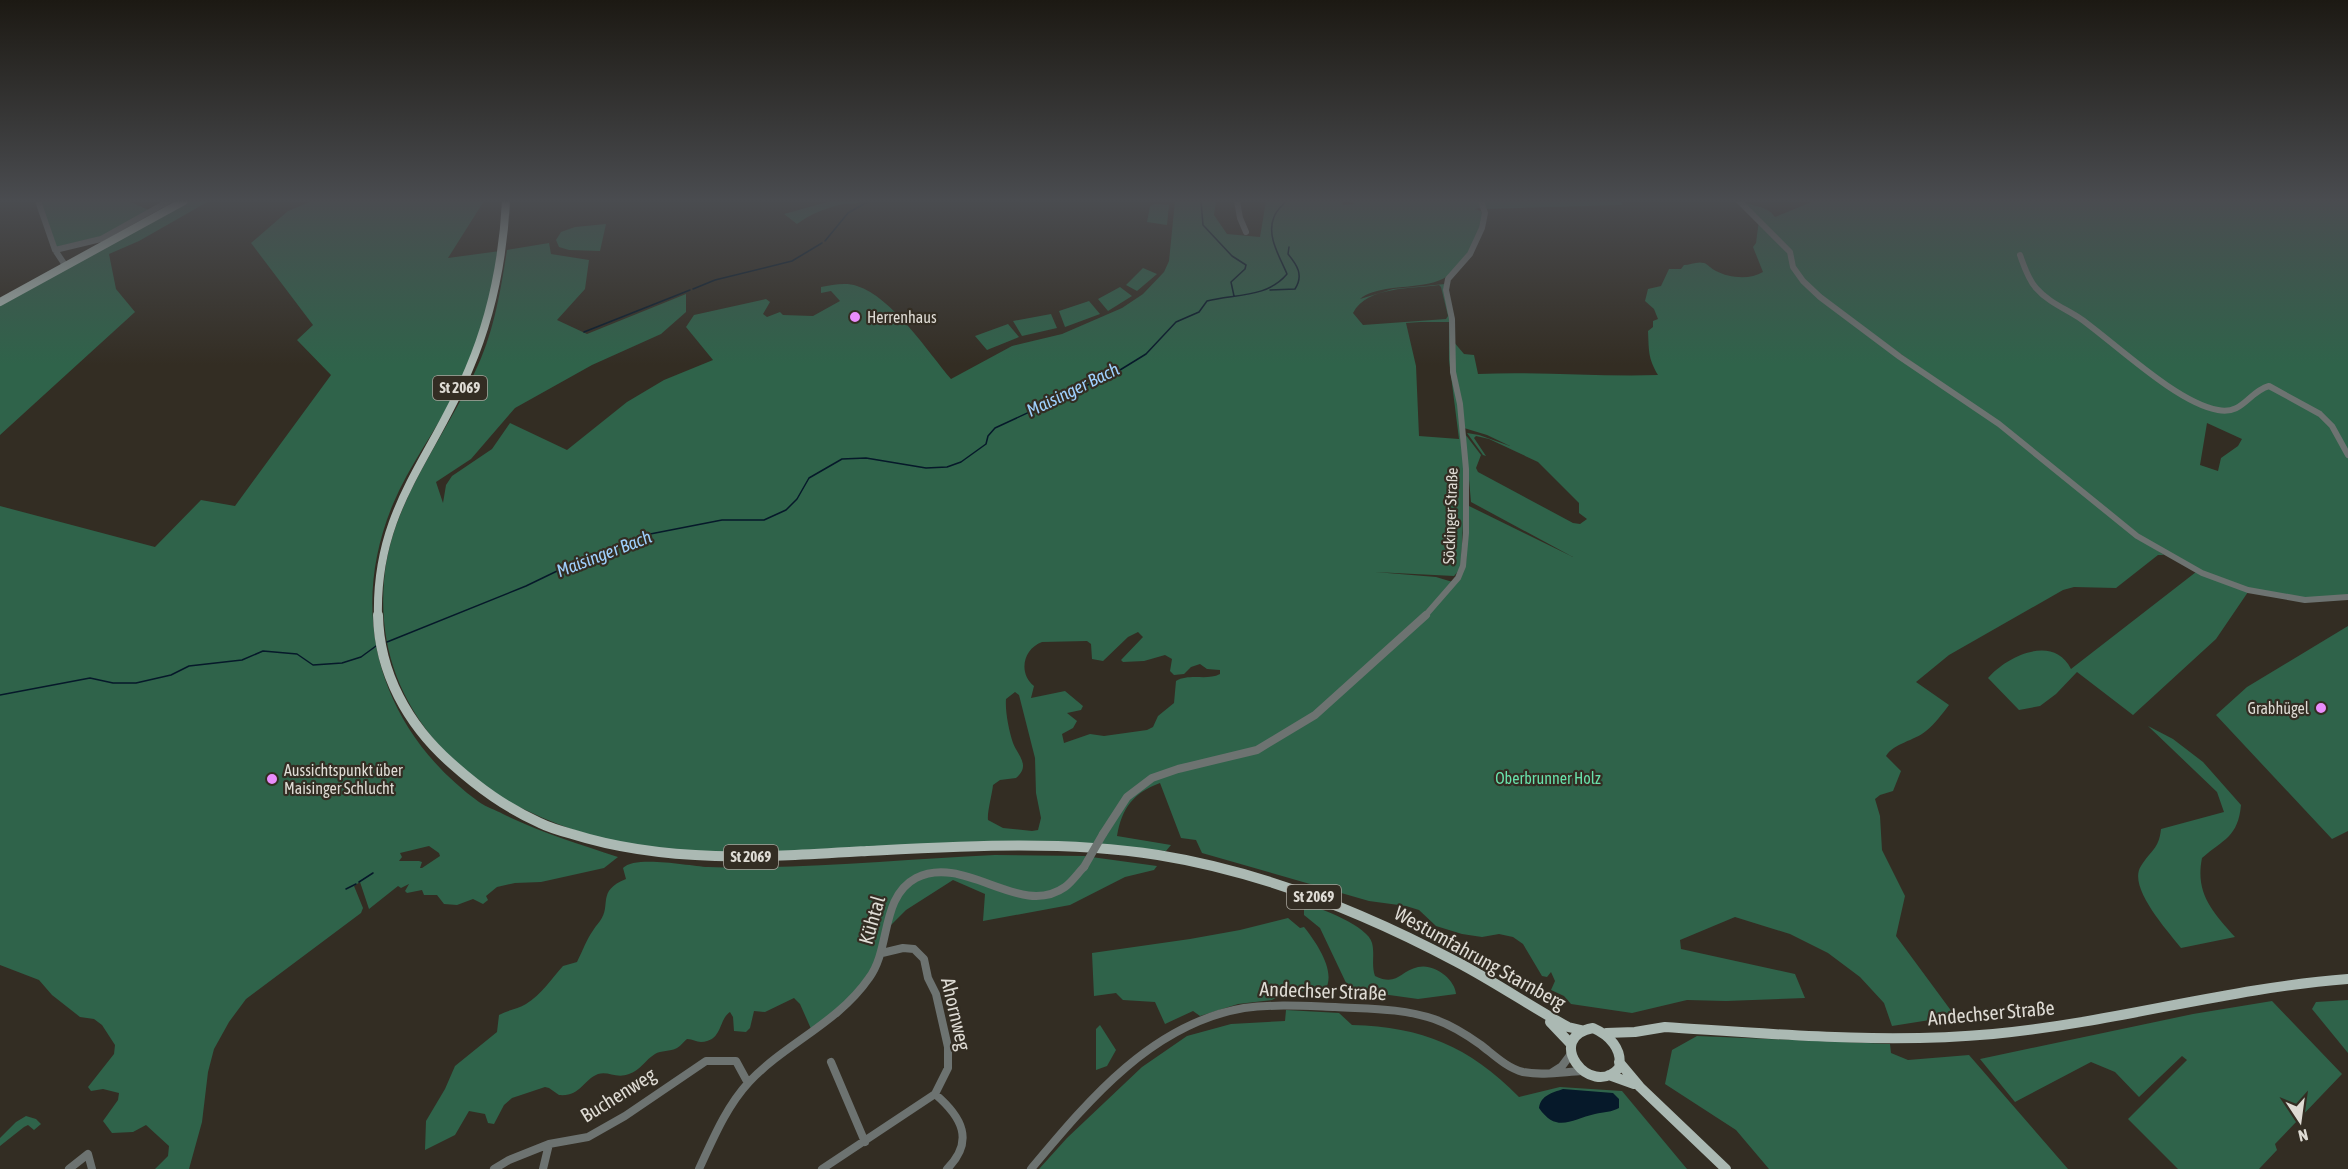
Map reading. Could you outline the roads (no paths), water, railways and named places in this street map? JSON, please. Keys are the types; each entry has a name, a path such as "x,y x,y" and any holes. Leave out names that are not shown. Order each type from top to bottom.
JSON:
{"main road":[{"path":"0,302 83,256"},
{"name":"Westumfahrung Starnberg","path":"500,256 485,329 458,392 396,506 380,562 377,599 379,632 388,673 400,702 421,734 450,766 481,793 518,813 565,833 619,849 676,856 737,857 940,848 1081,848 1156,855 1236,871 1284,886 1365,917 1463,965 1568,1027 1581,1030"},
{"name":"Andechser Straße","path":"1606,1033 1635,1032 1665,1027 1921,1038 1992,1034 2049,1027 2247,989 2319,980 2348,979"},
{"name":"St 2069","path":"1528,1005 1557,1027 1571,1049"},
{"path":"1640,1088 1609,1075 1596,1077 1582,1071 1571,1049 1572,1038 1581,1030 1593,1028 1612,1038 1619,1056 1640,1088 1726,1169"},
{"path":"1609,1075 1623,1043 1635,1032"}],"street":[{"path":"59,256 65,265"},
{"name":"Söckinger Straße","path":"1152,778 1178,769 1257,750 1302,724 1426,615 1458,578 1463,566 1465,541 1466,469 1460,404 1453,372 1452,315 1446,292 1448,279 1469,256"},
{"path":"1791,256 1793,267 1803,281 1820,297 1900,357 1999,424 2137,536 2196,570 2248,590 2305,600 2348,597"},
{"path":"2020,256 2035,287 2121,348 2139,367 2169,387 2220,411 2232,411 2247,403 2264,387 2269,386 2320,414 2332,426 2348,455"},
{"name":"Kühtal","path":"699,1169 734,1103 748,1083 855,997 875,969 882,953 894,898 909,882 918,877 952,871 970,875 1010,892 1038,896 1066,885 1084,867 1127,797 1137,787 1152,778"},
{"name":"Ahornweg","path":"882,953 903,948 914,949 919,952 925,962 928,978 936,994 949,1054 947,1073 935,1095"},
{"name":"Andechser Straße","path":"1031,1169 1078,1115 1124,1068 1180,1030 1230,1011 1287,1005 1370,1009 1417,1015 1456,1029 1504,1063 1521,1071 1551,1073 1582,1071"},
{"path":"1551,1073 1562,1066 1571,1049"},
{"name":"Buchenweg","path":"494,1169 509,1160 549,1144 588,1137 625,1116 706,1061 736,1060 748,1083"},
{"path":"831,1062 865,1142"},
{"path":"822,1169 935,1095 954,1113 963,1130 962,1152 947,1169"},
{"path":"543,1169 549,1144"},
{"path":"69,1169 88,1154 92,1169"}],"water":[{"path":"1563,1089 1613,1093 1619,1099 1619,1108 1565,1123 1552,1121 1539,1108 1540,1104 1548,1095"}],"waterway":[{"path":"693,289 715,280 792,261 801,256"},
{"path":"1232,256 1246,265 1245,269 1231,282 1234,296"},
{"name":"Maisinger Bach","path":"387,642 526,586 582,559 604,553 645,535 722,520 764,520 786,510 797,499 809,478 842,459 866,458 926,468 947,467 961,462 986,444 988,436 995,428 1120,370 1146,354 1176,322 1199,312 1207,301 1250,294 1279,282 1287,274 1279,256"},
{"path":"1270,290 1295,289 1298,284 1298,270 1289,256"},
{"path":"584,332 690,290"},
{"name":"Maisinger Bach","path":"0,695 90,678 113,683 136,683 171,675 189,666 242,660 263,651 297,654 313,665 342,663 361,657 376,646"},
{"path":"359,882 373,873"},
{"path":"346,889 356,884"}],"place":[{"name":"Herrenhaus","path":"855,317"},
{"name":"Grabhügel","path":"2321,708"},
{"name":"Aussichtspunkt über Maisinger Schlucht","path":"272,779"}],"park label":[{"name":"Oberbrunner Holz","path":"1548,778"}]}
